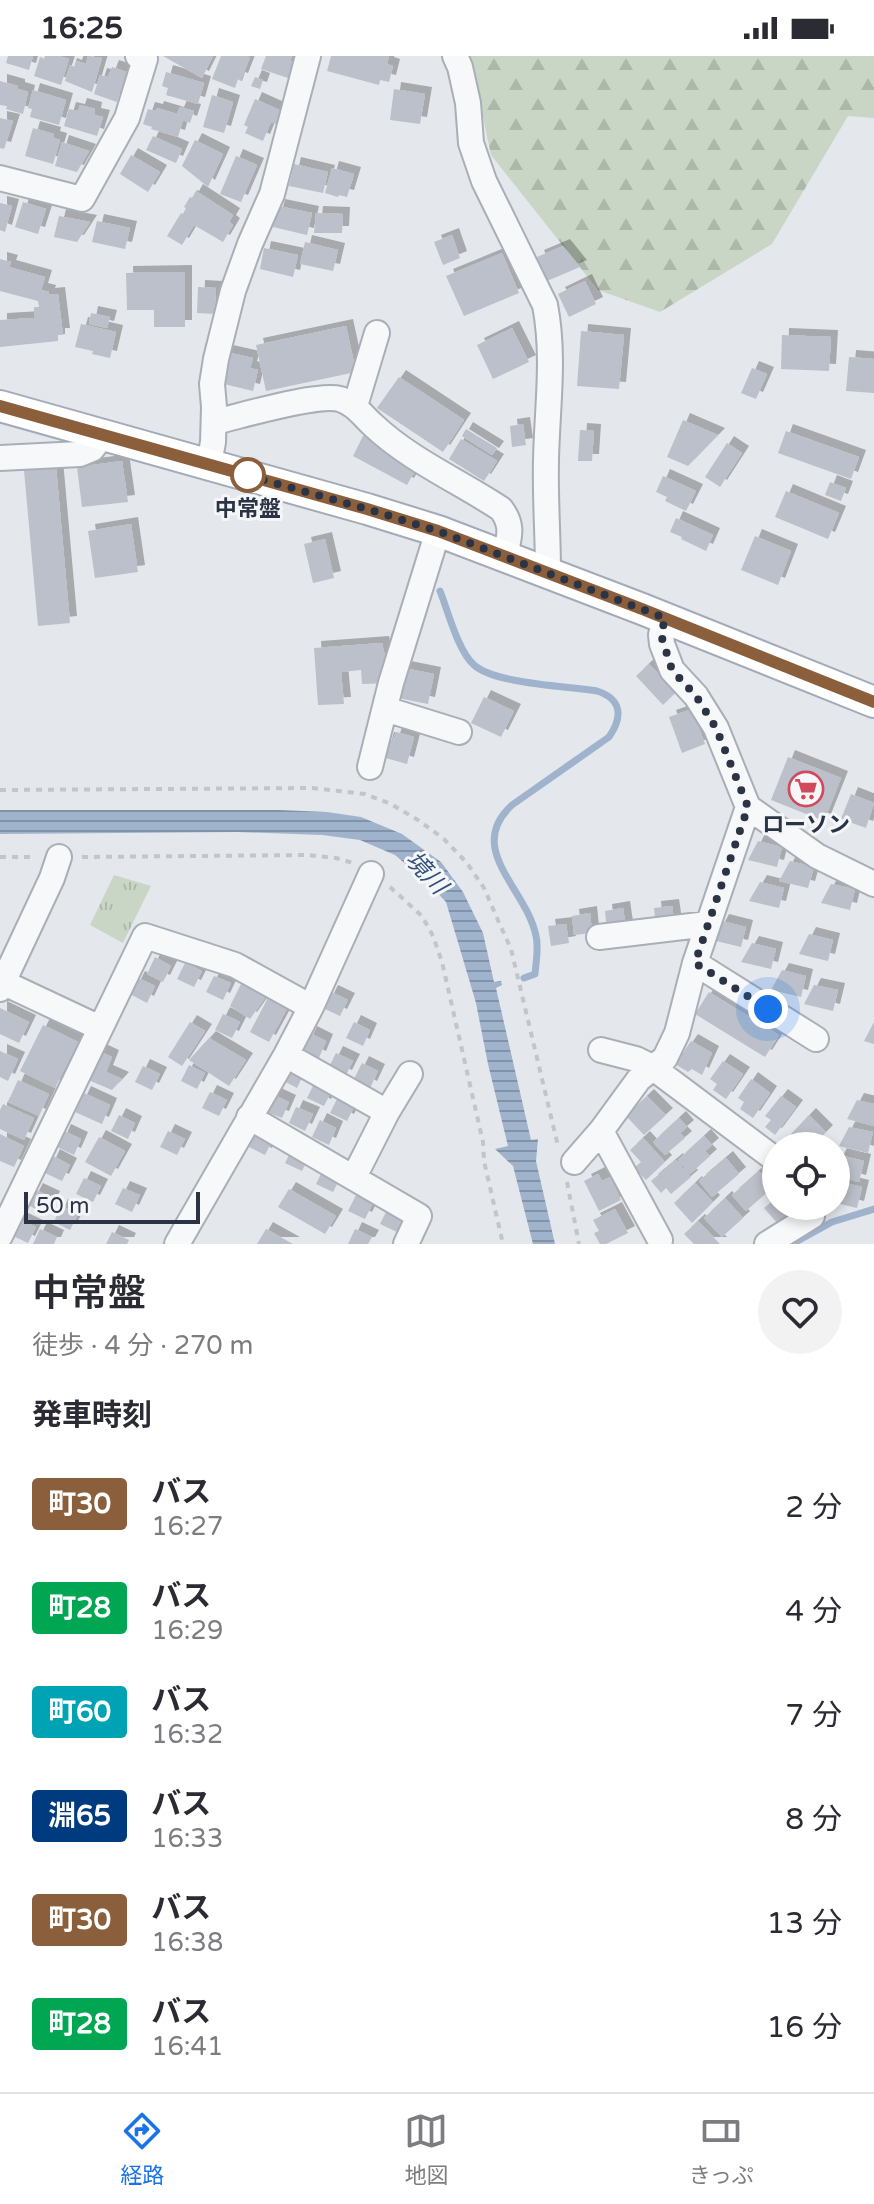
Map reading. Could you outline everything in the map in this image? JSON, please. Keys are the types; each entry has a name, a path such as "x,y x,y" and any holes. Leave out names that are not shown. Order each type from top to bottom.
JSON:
{"main road":[{"path":"0,406 438,531 874,702"}],"street":[{"path":"0,178 82,199 127,118 145,59 138,56"},
{"path":"209,464 216,359 233,291 272,194 308,56"},
{"path":"455,56 465,87 475,156 484,181 545,305 549,327 551,393 546,459 548,572"},
{"path":"355,406 377,333"},
{"path":"214,422 299,402 337,398 355,406 402,449 501,509 509,519 510,534 505,556"},
{"path":"0,458 80,454 92,449 103,435"},
{"path":"370,767 438,531"},
{"path":"665,618 661,635 672,670 696,696 716,728 748,807 817,856 874,884"},
{"path":"385,709 459,732"},
{"path":"574,1162 639,1079 665,1058 677,1033 695,963 748,807"},
{"path":"59,857 1,984 100,1028"},
{"path":"177,1244 286,1055 371,874"},
{"path":"599,937 708,924"},
{"path":"0,1236 145,936 235,965 311,1007"},
{"path":"695,963 816,1039"},
{"path":"601,1050 636,1059 652,1067 762,1150"},
{"path":"286,1055 387,1112"},
{"path":"354,1177 410,1074"},
{"path":"249,1117 419,1216 406,1244"},
{"path":"601,1131 660,1240"},
{"path":"767,1244 806,1220"}],"green space":[{"path":"470,56 874,56 874,118 848,116 772,244 660,312 598,290 491,155"},
{"path":"114,875 151,886 123,943 90,925"}],"water":[{"name":"境川","path":"0,810 327,812 361,817 402,834 441,862 463,892 483,933 494,982 501,981 502,985 496,988 531,1140 538,1139 536,1161 555,1244 533,1244 513,1166 495,1149 508,1146 476,1003 446,902 395,855 360,840 322,835 237,832 0,834"}],"building":[{"path":"8,56 33,56 29,70 6,63"},
{"path":"46,56 69,59 61,85 34,76 40,57 45,59"},
{"path":"88,56 102,58 92,92 65,81 70,65 75,67 77,61 86,64"},
{"path":"163,56 213,56 202,78"},
{"path":"221,56 250,57 235,88 212,79"},
{"path":"266,56 292,56 288,78 261,69"},
{"path":"331,56 389,56 387,64 393,66 389,82 380,80 379,85 327,71"},
{"path":"112,67 127,72 117,102 94,94 100,75 108,77"},
{"path":"166,72 204,83 198,104 166,95 168,88 162,86"},
{"path":"255,77 263,80 260,89 251,86"},
{"path":"0,81 28,92 23,114 0,105"},
{"path":"394,89 425,94 420,124 390,120"},
{"path":"33,90 66,100 59,125 30,117 32,109 28,108"},
{"path":"212,95 233,102 224,133 203,127"},
{"path":"255,99 284,112 278,125 271,122 263,141 245,133 248,127 244,125"},
{"path":"80,105 95,109 94,115 103,117 97,136 64,126 69,109 78,111"},
{"path":"180,107 194,111 190,123 183,120 178,137 143,124 148,109 156,111 157,108 177,114"},
{"path":"0,118 13,121 4,149 0,148"},
{"path":"33,128 54,134 53,138 60,140 53,164 25,156"},
{"path":"153,136 182,149 176,163 146,150"},
{"path":"195,140 223,154 208,187 182,166"},
{"path":"62,142 89,151 77,172 55,166"},
{"path":"131,155 160,172 148,192 120,174"},
{"path":"236,156 257,165 241,202 220,194"},
{"path":"294,164 328,172 323,193 289,186"},
{"path":"332,168 354,174 347,197 325,193"},
{"path":"196,191 233,215 229,222 233,225 223,242 194,225 182,245 167,236"},
{"path":"23,202 46,209 38,234 15,227"},
{"path":"0,203 12,206 5,232 0,230"},
{"path":"278,206 312,213 307,235 273,227"},
{"path":"316,213 343,214 342,233 314,233"},
{"path":"59,216 90,222 77,242 54,237"},
{"path":"97,221 130,228 125,249 92,242"},
{"path":"452,235 460,258 443,265 434,242"},
{"path":"305,242 338,250 333,271 300,264"},
{"path":"563,246 580,267 547,281 537,257"},
{"path":"264,248 298,255 293,277 260,269"},
{"path":"502,253 519,293 464,316 446,276"},
{"path":"0,259 11,262 9,267 45,277 41,290 49,292 48,295 58,294 63,335 58,335 58,341 0,347 0,320 34,318 34,307 39,307 38,301 0,291"},
{"path":"185,272 185,327 154,327 154,310 127,310 126,273"},
{"path":"585,281 596,304 569,317 558,294"},
{"path":"198,287 216,288 215,314 197,313"},
{"path":"91,313 110,317 107,328 89,324"},
{"path":"81,324 116,332 110,358 75,347"},
{"path":"346,326 356,372 266,391 256,345"},
{"path":"512,328 529,362 493,379 477,345"},
{"path":"581,331 624,335 619,389 577,386"},
{"path":"782,335 831,337 829,371 781,369"},
{"path":"226,352 253,358 250,368 258,370 253,391 224,384 227,373 221,372"},
{"path":"849,357 874,359 874,393 846,391"},
{"path":"752,368 767,374 756,399 741,393"},
{"path":"399,377 464,420 443,452 377,408"},
{"path":"683,420 718,435 688,466 667,457"},
{"path":"523,424 526,445 512,447 510,426"},
{"path":"466,429 497,448 492,455 462,436"},
{"path":"580,430 594,431 592,461 578,461"},
{"path":"786,431 859,457 851,479 778,453"},
{"path":"364,434 382,443 380,447 417,467 407,485 353,456"},
{"path":"461,439 497,461 484,481 449,459"},
{"path":"727,443 742,453 720,487 705,477"},
{"path":"122,461 128,502 82,507 77,467"},
{"path":"56,467 70,623 38,626 24,470"},
{"path":"663,476 696,491 686,511 665,501 667,497 656,492"},
{"path":"830,482 846,488 841,501 825,495"},
{"path":"786,491 839,513 828,539 775,517"},
{"path":"676,518 713,535 706,551 670,532"},
{"path":"131,524 138,572 95,578 88,531"},
{"path":"755,536 791,551 778,585 741,570"},
{"path":"325,539 334,578 313,583 304,544"},
{"path":"382,643 391,683 362,684 361,670 341,672 344,704 318,705 314,648"},
{"path":"649,664 676,692 663,705 636,676"},
{"path":"404,668 434,674 428,704 398,698"},
{"path":"484,697 514,711 501,737 471,723"},
{"path":"692,709 705,744 682,753 669,717"},
{"path":"396,732 414,737 407,764 382,757 387,739 393,740"},
{"name":"ローソン","path":"788,757 841,778 824,821 771,800"},
{"path":"851,794 874,803 866,828 841,819"},
{"path":"758,841 782,847 777,867 748,860"},
{"path":"790,861 814,867 808,888 779,881"},
{"path":"760,882 784,888 779,908 749,901"},
{"path":"831,884 855,889 850,910 821,903"},
{"path":"672,906 675,926 656,928 654,908"},
{"path":"623,908 626,928 607,930 605,911"},
{"path":"590,913 592,933 574,935 572,916"},
{"path":"722,921 746,927 741,947 712,940"},
{"path":"566,924 569,943 551,946 548,926"},
{"path":"809,934 833,940 828,961 799,954"},
{"path":"752,943 776,949 771,969 741,962"},
{"path":"155,957 171,966 163,982 147,974"},
{"path":"185,963 202,971 194,987 177,979"},
{"path":"782,970 806,976 801,997 771,990"},
{"path":"214,976 231,983 223,1000 206,992"},
{"path":"138,978 155,986 147,1003 130,994"},
{"path":"243,980 270,991 250,1019 230,1006"},
{"path":"814,985 838,990 833,1011 804,1004"},
{"path":"331,992 348,1000 340,1016 323,1008"},
{"path":"709,992 779,1035 765,1057 695,1014"},
{"path":"270,994 289,1005 269,1042 250,1032"},
{"path":"0,1008 29,1022 19,1043 0,1034"},
{"path":"223,1014 240,1022 232,1038 215,1030"},
{"path":"190,1022 205,1031 182,1066 168,1057"},
{"path":"354,1022 370,1030 363,1046 346,1038"},
{"path":"874,1022 874,1044 864,1041"},
{"path":"43,1025 78,1042 55,1088 20,1071"},
{"path":"310,1033 326,1041 319,1058 302,1050"},
{"path":"209,1038 246,1060 229,1086 189,1060"},
{"path":"691,1041 712,1053 702,1075 692,1069 688,1072 675,1064"},
{"path":"0,1051 18,1059 8,1081 0,1077"},
{"path":"99,1051 112,1057 106,1072 122,1079 112,1090 86,1079"},
{"path":"336,1053 353,1061 345,1077 328,1069"},
{"path":"723,1061 743,1074 726,1099 713,1090 717,1084 710,1079"},
{"path":"288,1063 305,1071 297,1088 280,1079"},
{"path":"362,1063 378,1071 370,1088 354,1079"},
{"path":"189,1065 205,1073 197,1089 181,1081"},
{"path":"143,1066 160,1074 152,1090 135,1082"},
{"path":"751,1079 770,1093 753,1118 740,1109 744,1102 738,1098"},
{"path":"18,1080 49,1094 39,1116 8,1102"},
{"path":"315,1082 332,1090 324,1106 307,1098"},
{"path":"210,1092 227,1100 219,1116 202,1108"},
{"path":"84,1093 110,1105 102,1124 75,1112"},
{"path":"272,1094 289,1102 282,1118 264,1111"},
{"path":"647,1096 666,1115 644,1135 626,1116"},
{"path":"781,1096 796,1107 777,1132 765,1127 771,1120 765,1116"},
{"path":"338,1097 355,1105 347,1121 330,1113"},
{"path":"857,1100 874,1104 874,1126 847,1119"},
{"path":"3,1104 34,1118 24,1140 0,1129"},
{"path":"296,1107 313,1114 305,1131 289,1123"},
{"path":"119,1115 135,1123 128,1139 111,1131"},
{"path":"809,1115 826,1132 793,1132"},
{"path":"679,1118 687,1127 680,1133 685,1138 665,1155 653,1142"},
{"path":"320,1120 336,1128 329,1145 312,1137"},
{"path":"849,1127 873,1132 868,1153 850,1149 850,1132 846,1132"},
{"path":"64,1131 81,1139 74,1155 57,1147"},
{"path":"168,1131 185,1139 177,1155 160,1147"},
{"path":"256,1131 273,1139 265,1155 249,1147"},
{"path":"0,1134 24,1146 14,1167 0,1161"},
{"path":"704,1136 712,1145 705,1151 710,1156 690,1174 678,1160"},
{"path":"99,1137 125,1151 111,1176 85,1162"},
{"path":"643,1138 665,1162 646,1180 634,1168 641,1162 630,1150"},
{"path":"293,1147 310,1155 302,1171 285,1163"},
{"path":"53,1156 70,1165 62,1181 45,1173"},
{"path":"726,1158 739,1174 712,1197 699,1181"},
{"path":"850,1158 864,1161 859,1182 850,1180"},
{"path":"676,1160 691,1177 671,1194 666,1188 661,1193 651,1181"},
{"path":"324,1168 341,1176 333,1192 316,1184"},
{"path":"759,1171 762,1174 762,1197 746,1211 732,1195"},
{"path":"598,1174 602,1181 610,1177 621,1200 599,1211 584,1181"},
{"path":"84,1178 101,1186 93,1202 76,1194"},
{"path":"695,1183 713,1202 692,1223 674,1203"},
{"path":"850,1184 862,1187 857,1208 850,1206"},
{"path":"123,1188 140,1195 132,1212 115,1204"},
{"path":"289,1189 336,1216 325,1234 278,1207"},
{"path":"36,1190 53,1198 45,1214 28,1205"},
{"path":"356,1195 373,1203 365,1219 348,1211"},
{"path":"725,1198 743,1218 722,1237 704,1218"},
{"path":"61,1206 78,1214 70,1230 54,1222"},
{"path":"388,1208 405,1216 397,1232 380,1224"},
{"path":"615,1209 628,1233 600,1244 594,1233 599,1231 593,1220"},
{"path":"19,1219 36,1227 28,1243 11,1235"},
{"path":"698,1221 720,1244 694,1244 684,1234"},
{"path":"40,1229 57,1237 54,1244 33,1244"},
{"path":"266,1229 293,1244 257,1244"},
{"path":"355,1229 372,1237 368,1244 348,1244"},
{"path":"112,1232 129,1240 127,1244 106,1244"}],"waterway":[{"path":"440,591 458,641 474,665 514,680 597,691 611,699 618,710 617,722 609,737 512,805 499,821 494,837 496,853 530,919 537,941 535,974 524,978"},
{"path":"792,1244 832,1222 874,1209"}],"bus line":[{"name":"町30","path":"0,406 438,531 874,702"}],"place":[{"name":"中常盤","path":"248,475"},
{"name":"ローソン","path":"806,789"}],"route":[{"path":"248,475 235,472 438,531 665,618 662,644 672,670 696,696 716,728 748,807 695,963 768,1009"}]}
